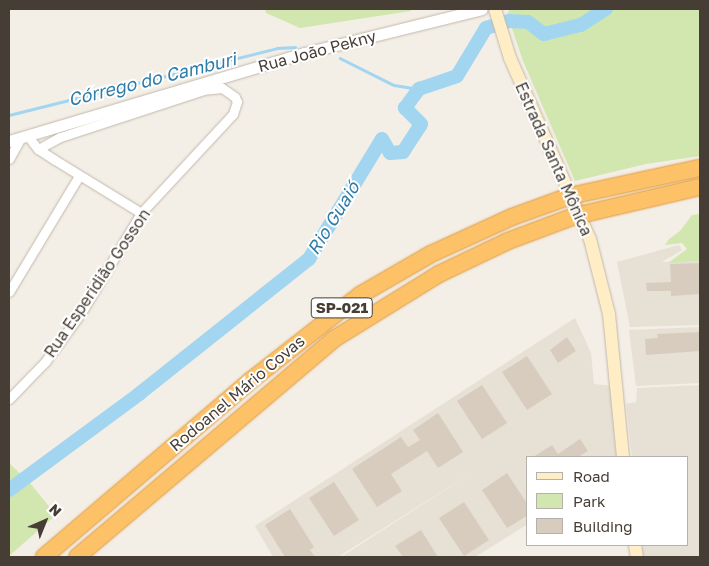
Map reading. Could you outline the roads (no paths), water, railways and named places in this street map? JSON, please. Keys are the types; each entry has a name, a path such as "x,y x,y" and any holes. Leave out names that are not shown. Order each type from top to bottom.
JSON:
{"highway":[{"name":"Rodoanel Mário Covas","path":"44,557 250,381 360,295 430,254 512,217 570,196 700,168"},
{"name":"Rodoanel Mário Covas","path":"77,557 334,339 439,274 508,241 575,216 700,187"}],"main road":[{"name":"Estrada Santa Mônica","path":"496,11 503,40 590,239 609,314 623,456"}],"street":[{"name":"Rua João Pekny","path":"9,141 304,53 482,9"},
{"name":"Rua Esperidião Gosson","path":"9,398 45,362 81,313 141,213 233,114 237,102 230,92 216,88 204,90 60,137 38,149"},
{"path":"10,155 24,136 38,149 79,176 141,213"},
{"path":"9,292 79,176"}],"waterway":[{"name":"Rio Guaió","path":"9,490 139,394 309,259 382,139 390,153 403,152 421,124 405,108 419,89 457,76 486,28 509,21 528,22 544,34 581,25 606,9"},
{"name":"Córrego do Camburi","path":"9,115 277,48 295,47"},
{"name":"Córrego do Camburi","path":"340,58 394,85 419,89"}]}
